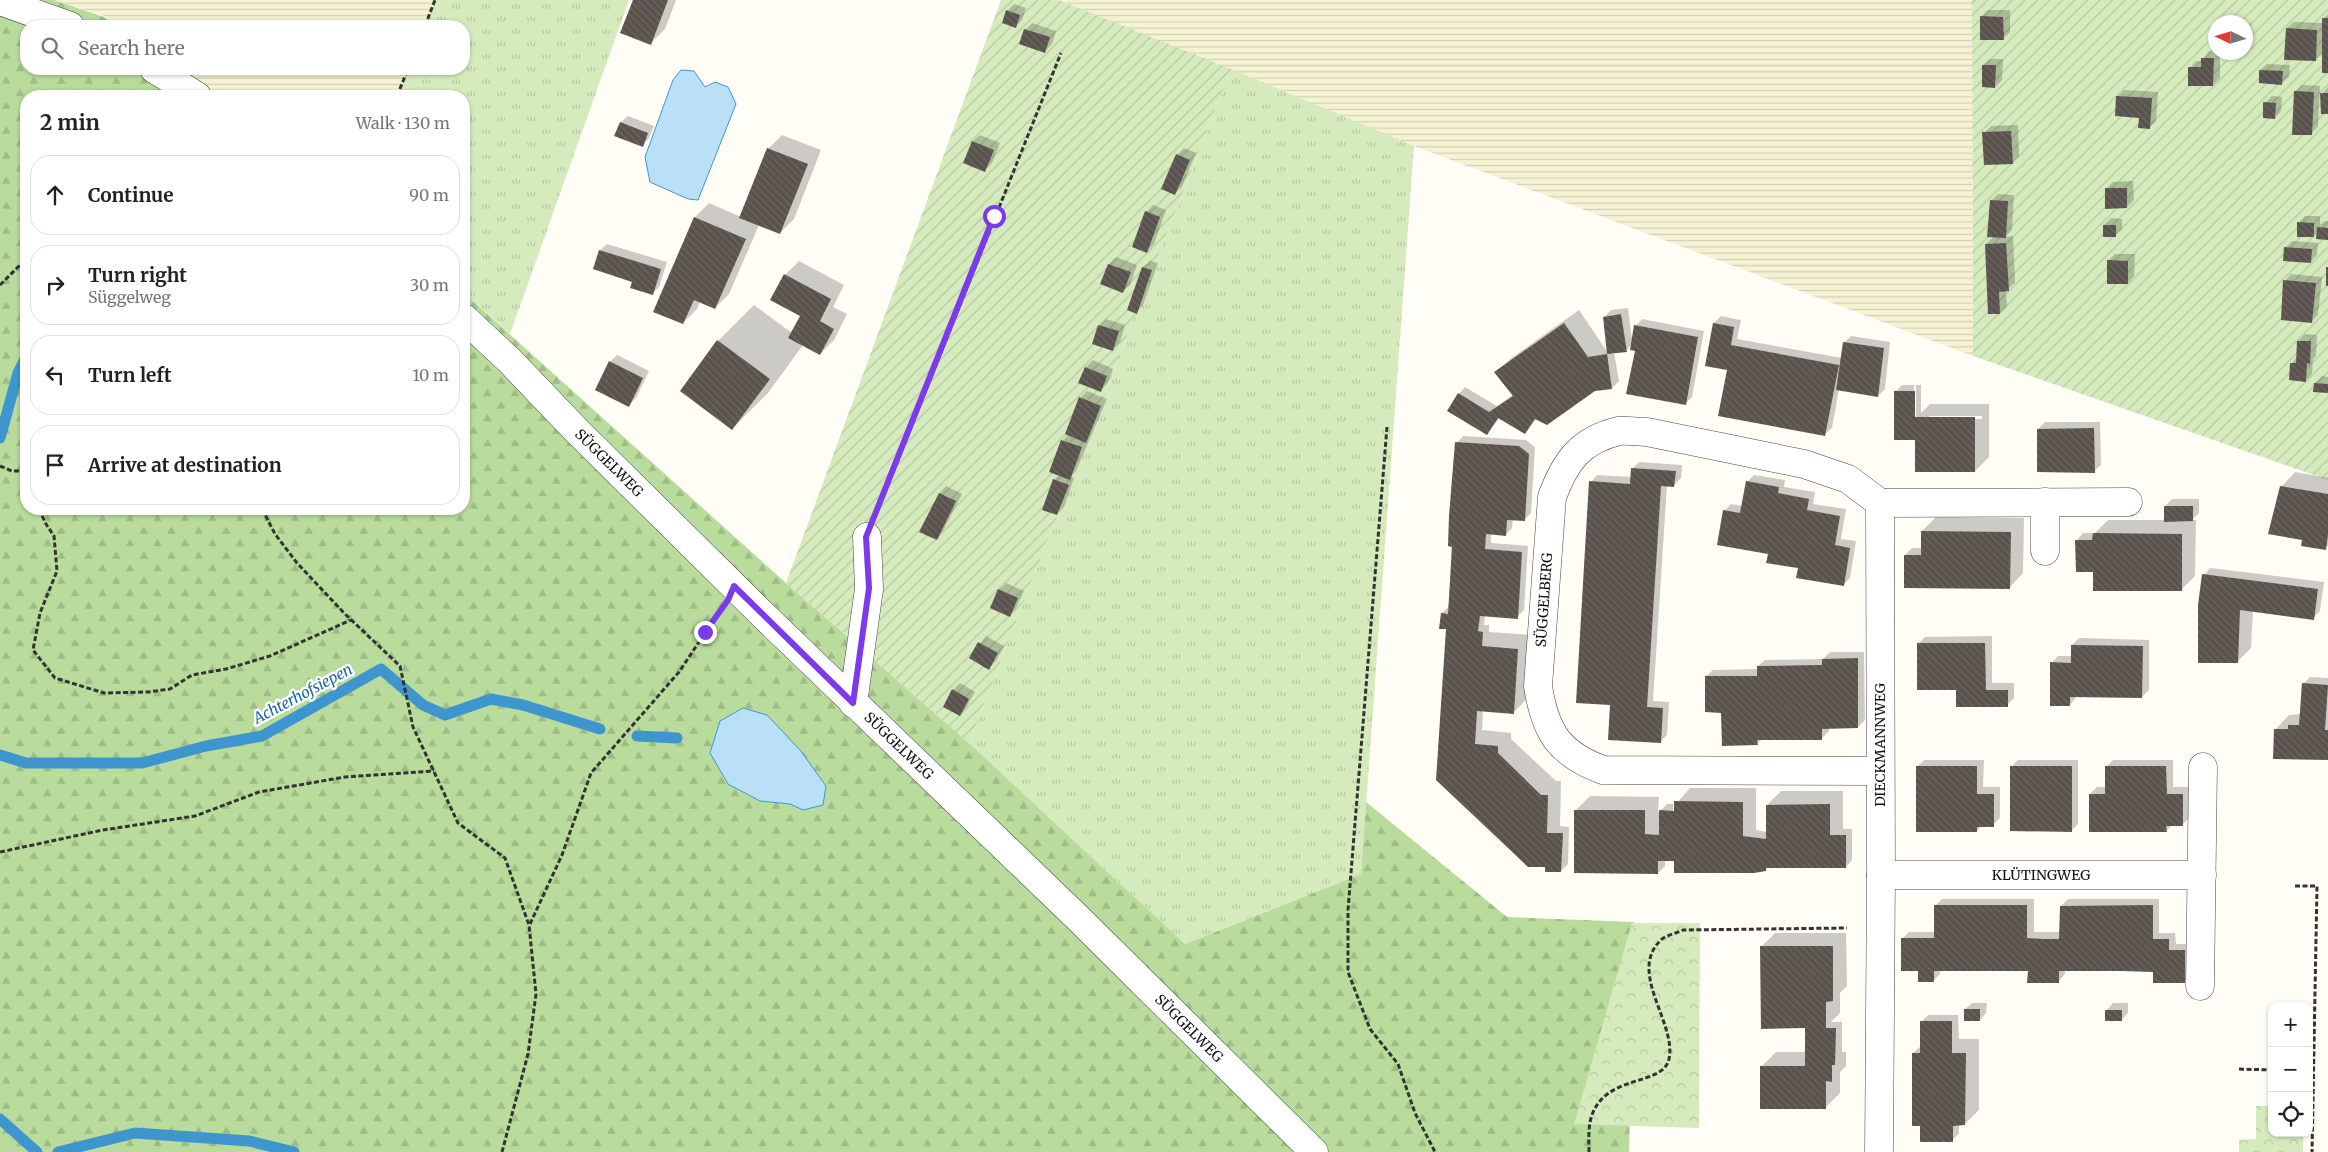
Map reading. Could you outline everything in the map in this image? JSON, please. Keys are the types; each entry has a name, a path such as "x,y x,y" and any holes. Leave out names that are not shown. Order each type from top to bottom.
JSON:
{"street":[{"path":"0,1 53,20"},
{"path":"164,75 187,90"},
{"name":"SÜGGELWEG","path":"470,324 510,361 576,430 853,703 1081,921 1314,1152"},
{"name":"SÜGGELBERG","path":"1880,503 1848,478 1804,464 1646,432 1620,431 1596,440 1574,454 1561,474 1552,497 1538,686 1542,711 1552,732 1565,749 1581,762 1603,770 1880,771"},
{"path":"2045,502 2045,550"},
{"path":"1880,503 2128,502"},
{"name":"DIECKMANNWEG","path":"1879,1152 1881,875 1880,503"},
{"path":"853,703 869,588 866,537"},
{"path":"2200,986 2203,767"},
{"name":"KLÜTINGWEG","path":"1881,875 2202,874"}],"path":[{"path":"427,20 435,0"},
{"path":"866,537 1062,53"},
{"path":"399,90 406,75"},
{"path":"0,285 20,265"},
{"path":"1387,426 1348,910 1348,972 1370,1029 1398,1064 1415,1113 1435,1152"},
{"path":"0,466 12,471 20,471"},
{"path":"42,515 54,536 57,570 40,613 33,650 55,678 104,693 170,689 192,675 226,670 270,656 350,620"},
{"path":"265,515 275,534 297,563 350,620 400,666 413,727 458,823 505,858 529,925 536,994 528,1054 502,1152"},
{"path":"529,925 562,855 591,772 680,672 728,600 734,586"},
{"path":"0,852 103,830 195,816 258,792 345,777 434,772"},
{"path":"2295,886 2317,886 2312,1047"},
{"path":"1589,1152 1591,1117 1600,1101 1612,1089 1658,1074 1668,1063 1671,1050 1649,978 1651,957 1662,939 1683,930 1880,928"},
{"path":"2238,1069 2268,1070"},
{"path":"2311,1092 2312,1152"}],"shaded area":[{"path":"54,0 435,0 427,20 110,20 104,16"},
{"path":"1059,0 1972,0 1973,356 1414,146"},
{"path":"186,75 406,75 399,90 207,90"}],"green space":[{"path":"0,0 54,0 109,20 20,20 20,75 186,75 207,90 20,90 20,515 470,515 470,298 786,583 969,743 1185,944 1361,874 1366,802 1507,917 1634,922 1629,1152 0,1152"},
{"path":"435,0 629,0 510,334 470,298 470,90 399,90 406,75 470,75 470,20 427,20"},
{"path":"1001,0 1059,0 1231,69 969,743 786,583"},
{"path":"1972,0 2328,0 2328,480 1973,356"},
{"path":"1231,69 1414,146 1361,874 1185,944 969,743"},
{"path":"1632,923 1700,923 1699,1128 1574,1124"},
{"path":"2256,1106 2268,1106 2268,1137 2303,1137 2303,1152 2239,1152 2239,1140 2256,1139"}],"water":[{"path":"681,70 694,71 705,87 715,82 728,87 736,104 698,200 688,199 650,182 645,157 673,80"},
{"path":"743,708 767,715 800,750 826,786 823,805 803,810 790,804 760,801 728,784 710,753 720,721"}],"building":[{"path":"633,0 668,0 651,45 620,33"},
{"path":"1006,10 1020,15 1016,28 1002,23"},
{"path":"1980,16 2003,17 2004,40 1980,40"},
{"path":"2322,18 2328,18 2328,73 2322,73"},
{"path":"2286,28 2317,30 2316,61 2284,60"},
{"path":"1024,29 1050,37 1045,53 1019,44"},
{"path":"2201,58 2214,60 2213,86 2188,86 2188,67 2201,67"},
{"path":"1982,65 1996,65 1995,88 1982,87"},
{"path":"2259,70 2283,71 2282,85 2259,83"},
{"path":"2294,91 2314,92 2312,135 2292,135"},
{"path":"2320,93 2328,93 2328,114 2321,114"},
{"path":"2116,96 2152,98 2150,129 2138,128 2139,118 2115,116"},
{"path":"2263,102 2276,103 2275,119 2263,118"},
{"path":"620,122 648,133 643,147 614,136"},
{"path":"2011,131 2013,164 1984,165 1982,132"},
{"path":"972,141 994,150 985,172 963,163"},
{"path":"767,148 808,164 780,234 739,218"},
{"path":"1176,154 1190,160 1175,195 1161,189"},
{"path":"2105,188 2127,188 2127,208 2105,209"},
{"path":"1990,200 2008,201 2006,238 1987,237"},
{"path":"1145,211 1160,217 1147,253 1132,247"},
{"path":"694,217 746,239 715,309 694,300 683,324 653,312"},
{"path":"2297,222 2314,223 2314,237 2297,237"},
{"path":"2103,225 2116,225 2116,237 2103,237"},
{"path":"2317,227 2328,228 2328,240 2316,239"},
{"path":"2006,243 2009,291 1999,292 2000,314 1988,314 1985,244"},
{"path":"2284,247 2312,249 2311,263 2283,261"},
{"path":"599,250 661,269 653,295 630,288 632,282 593,269"},
{"path":"2107,260 2128,261 2128,284 2107,284"},
{"path":"1108,264 1131,272 1123,293 1100,284"},
{"path":"1142,267 1152,270 1137,314 1127,310"},
{"path":"2326,267 2328,267 2328,286 2326,286"},
{"path":"784,274 831,299 820,321 834,329 820,355 788,338 800,316 770,300"},
{"path":"2283,280 2316,283 2312,323 2281,320"},
{"path":"1621,314 1627,352 1607,354 1603,317"},
{"path":"1564,323 1588,357 1607,354 1612,389 1595,391 1547,425 1535,419 1525,434 1498,418 1487,435 1447,411 1458,393 1489,412 1513,396 1494,372"},
{"path":"1713,323 1734,327 1731,345 1839,365 1825,436 1718,416 1727,370 1705,366"},
{"path":"1098,325 1119,331 1113,351 1092,344"},
{"path":"1634,325 1698,337 1686,405 1626,394 1635,351 1630,350"},
{"path":"717,340 770,379 732,430 680,391"},
{"path":"2297,341 2311,341 2310,364 2307,363 2306,382 2289,380 2290,363 2296,363"},
{"path":"1843,342 1884,348 1878,397 1836,390"},
{"path":"609,361 643,378 629,407 595,390"},
{"path":"1085,367 1107,376 1101,392 1078,383"},
{"path":"2314,383 2328,384 2328,393 2313,392"},
{"path":"1894,391 1915,391 1915,417 1975,417 1975,472 1915,472 1915,440 1894,440"},
{"path":"1079,397 1101,406 1086,443 1065,434"},
{"path":"2094,428 2095,473 2037,472 2037,429"},
{"path":"1061,440 1082,447 1070,480 1049,472"},
{"path":"1455,442 1519,446 1529,454 1525,521 1507,520 1506,536 1486,534 1485,549 1522,552 1518,619 1480,616 1478,631 1483,632 1482,646 1518,649 1514,714 1477,711 1475,744 1498,746 1498,753 1541,795 1548,795 1547,833 1563,833 1561,872 1545,872 1545,867 1528,867 1436,780 1446,629 1439,629 1441,613 1448,614 1452,547 1448,546 1449,516"},
{"path":"1631,468 1676,471 1674,487 1661,486 1647,707 1663,708 1661,743 1608,740 1610,705 1576,703 1589,481 1630,484"},
{"path":"1053,479 1069,485 1057,515 1042,510"},
{"path":"1746,481 1779,487 1778,493 1809,499 1807,510 1840,516 1835,545 1850,548 1844,586 1796,578 1798,568 1766,563 1768,554 1717,545 1723,510 1740,513"},
{"path":"2280,486 2328,494 2326,550 2301,546 2302,540 2268,534"},
{"path":"939,493 956,501 937,540 919,532"},
{"path":"2164,506 2193,506 2193,521 2164,522"},
{"path":"1921,531 2011,532 2010,589 1904,588 1904,555 1921,555"},
{"path":"2093,533 2182,534 2182,591 2093,591 2093,572 2076,572 2075,540 2092,540"},
{"path":"2202,574 2318,589 2314,620 2240,610 2238,663 2198,663 2198,605"},
{"path":"998,589 1018,598 1010,617 990,608"},
{"path":"978,642 998,653 989,670 969,658"},
{"path":"1917,643 1985,643 1986,690 2008,690 2008,707 1956,707 1956,690 1917,690"},
{"path":"2071,645 2143,646 2142,698 2070,697 2070,706 2050,706 2050,662 2071,663"},
{"path":"1858,658 1858,728 1822,729 1822,740 1757,740 1758,745 1722,746 1721,713 1705,712 1705,676 1757,676 1757,666 1822,665 1822,659"},
{"path":"2302,683 2328,685 2325,730 2328,730 2328,760 2273,759 2274,729 2288,729 2288,725 2299,725"},
{"path":"952,689 969,699 960,716 943,707"},
{"path":"1916,766 1977,766 1977,794 1994,794 1994,827 1977,827 1977,832 1916,832"},
{"path":"2010,766 2072,766 2072,832 2010,831"},
{"path":"2105,766 2166,766 2167,794 2183,794 2183,826 2166,826 2167,832 2089,832 2089,794 2105,794"},
{"path":"1674,801 1743,802 1743,836 1766,839 1766,805 1830,804 1830,835 1846,835 1846,868 1766,868 1766,871 1754,873 1674,873 1674,861 1658,861 1658,874 1574,873 1574,810 1645,810 1645,834 1659,835 1659,810 1674,811"},
{"path":"1934,905 2027,905 2027,938 2059,939 2060,906 2153,905 2153,939 2169,939 2169,950 2185,950 2185,983 2153,983 2153,972 2122,971 2059,971 2059,983 2027,983 2028,971 1934,971 1934,982 1918,982 1918,971 1901,971 1901,938 1934,938"},
{"path":"1760,946 1833,946 1833,1001 1826,1002 1826,1028 1836,1028 1835,1065 1832,1065 1832,1082 1826,1081 1826,1109 1760,1109 1760,1066 1805,1066 1805,1028 1761,1029"},
{"path":"1964,1009 1980,1009 1980,1021 1964,1021"},
{"path":"2105,1010 2122,1010 2122,1021 2105,1021"},
{"path":"1920,1021 1952,1021 1952,1053 1966,1053 1965,1125 1953,1126 1953,1142 1920,1142 1920,1126 1912,1126 1912,1053 1920,1053"}],"waterway":[{"path":"0,438 20,369"},
{"name":"Achterhofsiepen","path":"0,755 26,763 142,763 206,746 262,736 381,669 423,705 445,715 491,699 523,705 600,729"},
{"name":"Achterhofsiepen","path":"637,736 677,738"},
{"path":"0,1119 37,1152"},
{"path":"58,1152 135,1133 249,1141 294,1152"}],"route":[{"path":"705,632 728,600 734,586 853,703 869,588 866,537 994,216"}]}
